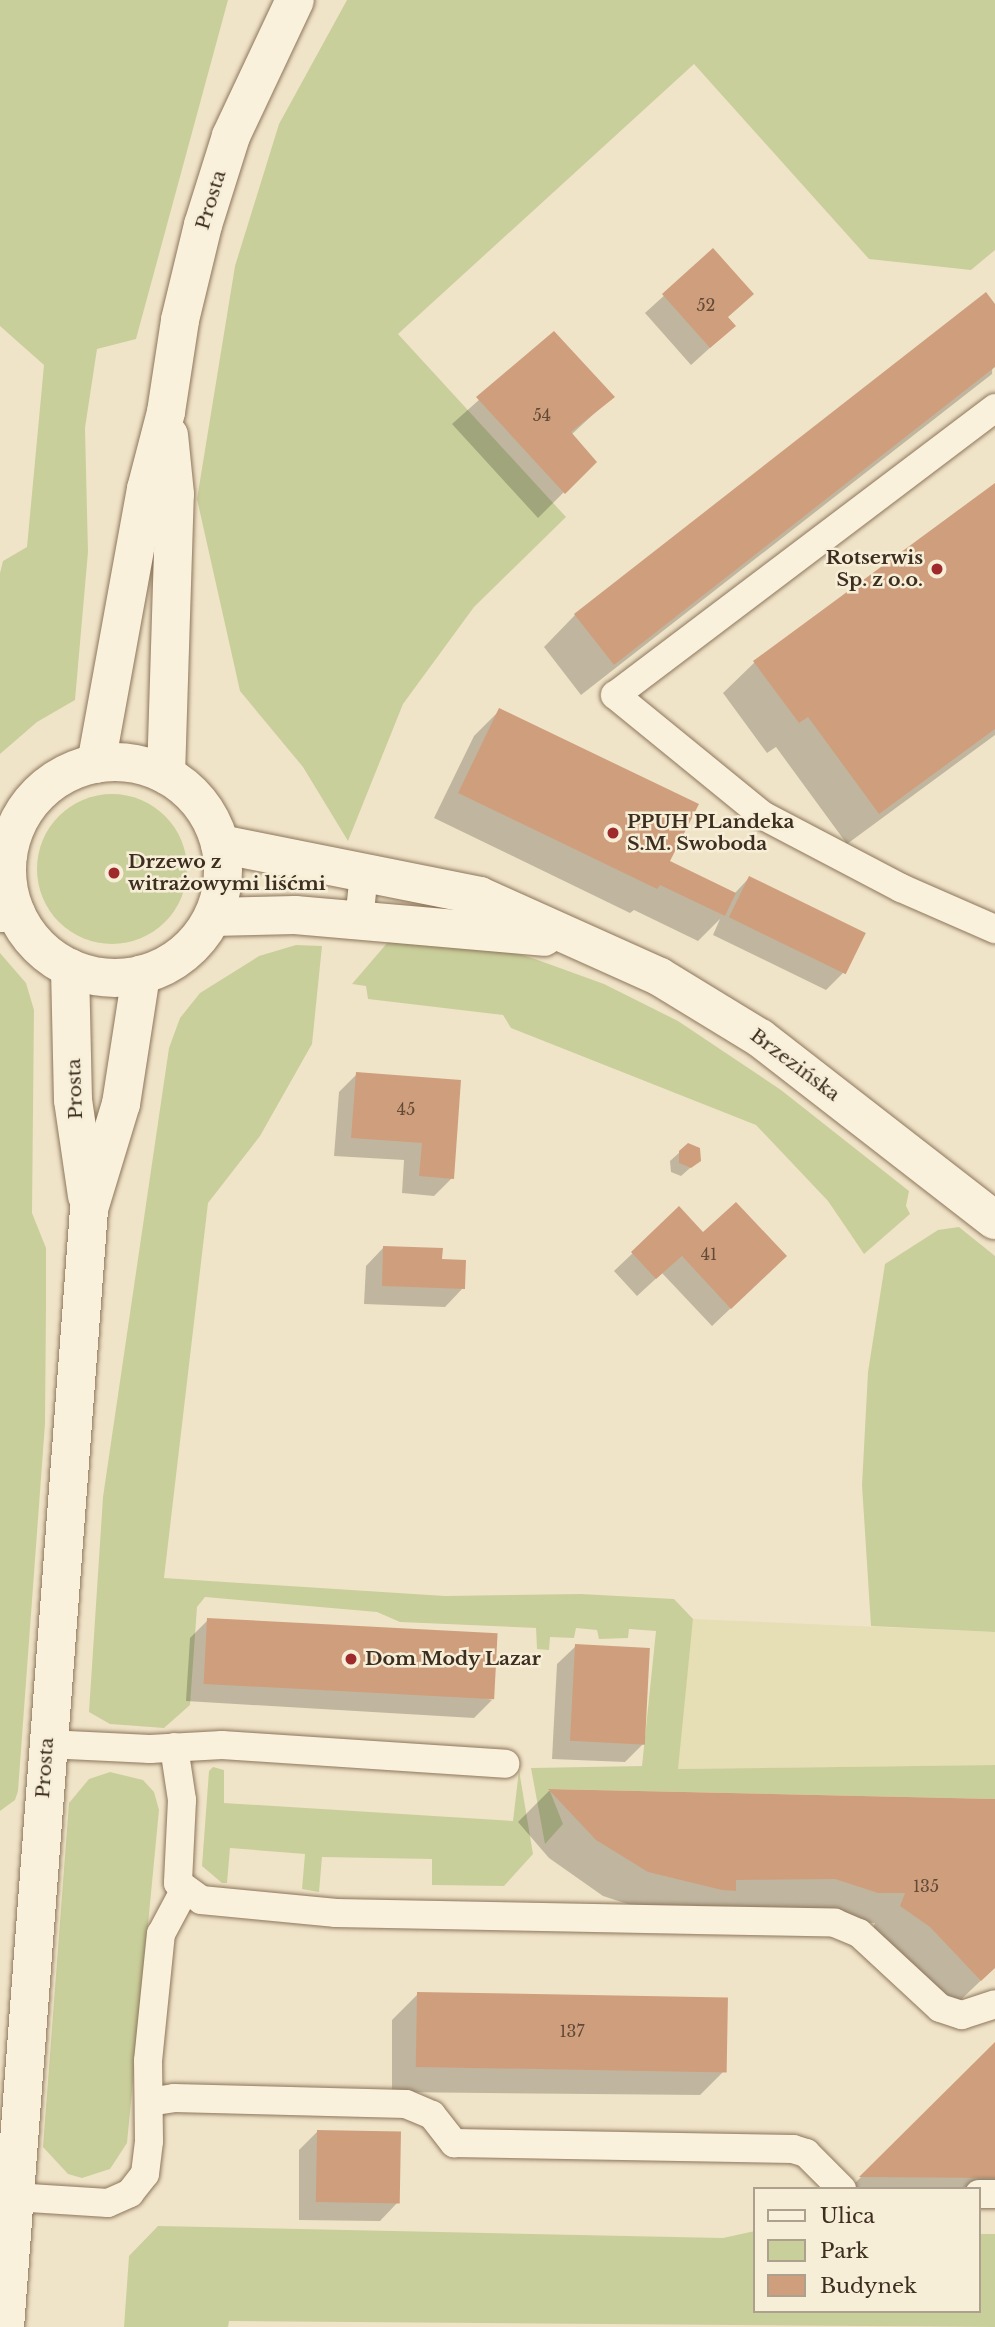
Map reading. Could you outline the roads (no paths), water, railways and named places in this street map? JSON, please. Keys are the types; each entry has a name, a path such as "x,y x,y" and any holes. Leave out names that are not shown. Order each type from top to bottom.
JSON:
{"main road":[{"name":"Prosta","path":"96,764 146,489 166,412 180,320 214,188 247,98 295,0"},
{"name":"Prosta","path":"166,412 175,494 166,775"},
{"path":"125,762 166,775 201,803 220,844 223,880 213,917 183,954 141,975 105,978 70,968 33,940 8,913 10,895 4,855 20,821 44,790 59,778 96,764 125,762"},
{"name":"Brzezińska","path":"220,844 480,896 660,977 737,1022 995,1220"},
{"name":"Brzezińska","path":"213,917 359,920 578,940"},
{"name":"Prosta","path":"70,968 73,1100 89,1209"},
{"name":"Prosta","path":"5,2327 89,1209 121,1104 141,975"}],"lane":[{"path":"995,408 615,695 762,815 901,888 995,929"},
{"path":"359,920 364,874"},
{"path":"47,1744 174,1747 222,1745 505,1764"},
{"path":"174,1747 182,1800 178,1883 184,1891 201,1900 336,1913 835,1923 859,1933 940,2008 962,2015 995,2004"},
{"path":"14,2197 102,2203 130,2193 149,2160 148,2061 161,1934 184,1891"},
{"path":"149,2102 186,2098 407,2104 432,2115 454,2143 793,2149 806,2153 840,2187"}],"place":[{"name":"Rotserwis Sp. z o.o.","path":"937,569"},
{"name":"PPUH PLandeka S.M. Swoboda","path":"613,833"},
{"name":"Drzewo z witrażowymi liśćmi","path":"114,873"},
{"name":"Dom Mody Lazar","path":"351,1659"}]}
